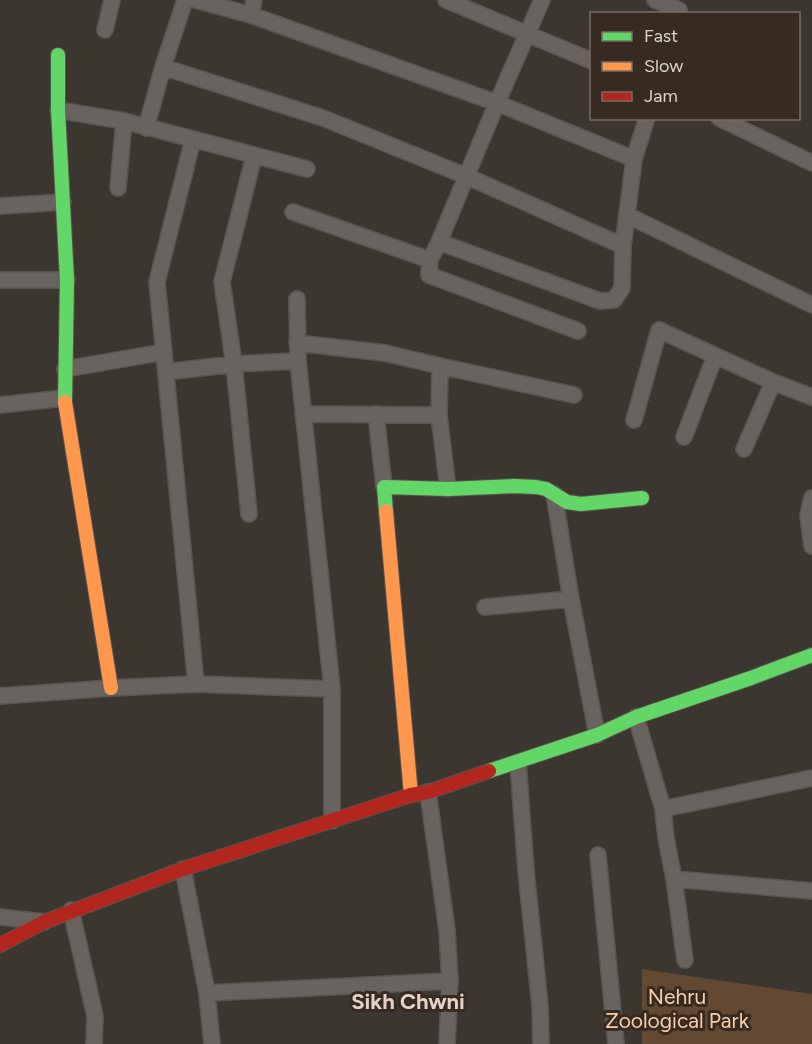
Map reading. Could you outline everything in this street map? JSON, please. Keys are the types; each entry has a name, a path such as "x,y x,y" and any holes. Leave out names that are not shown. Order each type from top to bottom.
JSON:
{"street":[{"path":"105,30 112,0"},
{"path":"146,128 185,0"},
{"path":"196,0 252,8 634,159"},
{"path":"446,0 590,61"},
{"path":"542,0 430,260 429,275 578,331"},
{"path":"655,0 680,8"},
{"path":"58,55 58,110 67,280 64,398 111,688"},
{"path":"163,67 322,118 466,176 623,246"},
{"path":"58,110 124,121 307,169"},
{"path":"439,242 600,301 614,300 622,288 623,246 634,159 645,120"},
{"path":"722,120 812,163"},
{"path":"118,188 124,121"},
{"path":"193,139 157,282 196,684"},
{"path":"249,514 234,364 222,282 254,156"},
{"path":"0,206 63,202"},
{"path":"293,212 430,260"},
{"path":"627,215 812,305"},
{"path":"0,280 67,280"},
{"path":"297,299 298,361 332,689 332,822"},
{"path":"634,420 660,330 773,382 812,397"},
{"path":"297,343 385,353 574,395"},
{"path":"65,369 164,352"},
{"path":"684,437 715,356"},
{"path":"166,372 234,364 298,361"},
{"path":"440,366 440,415 448,489"},
{"path":"744,450 773,382"},
{"path":"0,405 64,398"},
{"path":"303,414 440,415"},
{"path":"376,414 411,795"},
{"path":"384,487 448,489 536,487 546,489 567,502 581,504 642,498"},
{"path":"554,494 597,735"},
{"path":"812,498 808,515 812,546"},
{"path":"486,607 571,599"},
{"path":"0,945 71,910 183,869 518,762 597,735 636,717 812,655"},
{"path":"0,696 196,684 332,689"},
{"path":"636,717 663,809 685,960"},
{"path":"518,762 526,871 540,1006 541,1044"},
{"path":"663,809 812,777"},
{"path":"428,792 447,930 450,981 447,1044"},
{"path":"598,855 616,1044"},
{"path":"183,869 207,993 212,1044"},
{"path":"674,879 812,891"},
{"path":"71,910 95,1016 94,1044"},
{"path":"0,917 44,922"},
{"path":"207,993 450,981"}],"green space":[{"name":"Nehru Zoological Park","path":"642,969 812,994 812,1044 642,1044"}],"traffic: fast":[{"path":"58,55 58,110 67,280 65,402"},
{"path":"386,511 384,487 448,489 536,487 546,489 567,502 581,504 642,498"},
{"path":"489,771 597,735 636,717 812,655"}],"traffic: slow":[{"path":"65,402 111,688"},
{"path":"386,511 411,795"}],"traffic: jam":[{"path":"0,945 44,922 183,869 489,771"}],"district":[{"name":"Sikh Chwni","path":"408,1001"}]}
